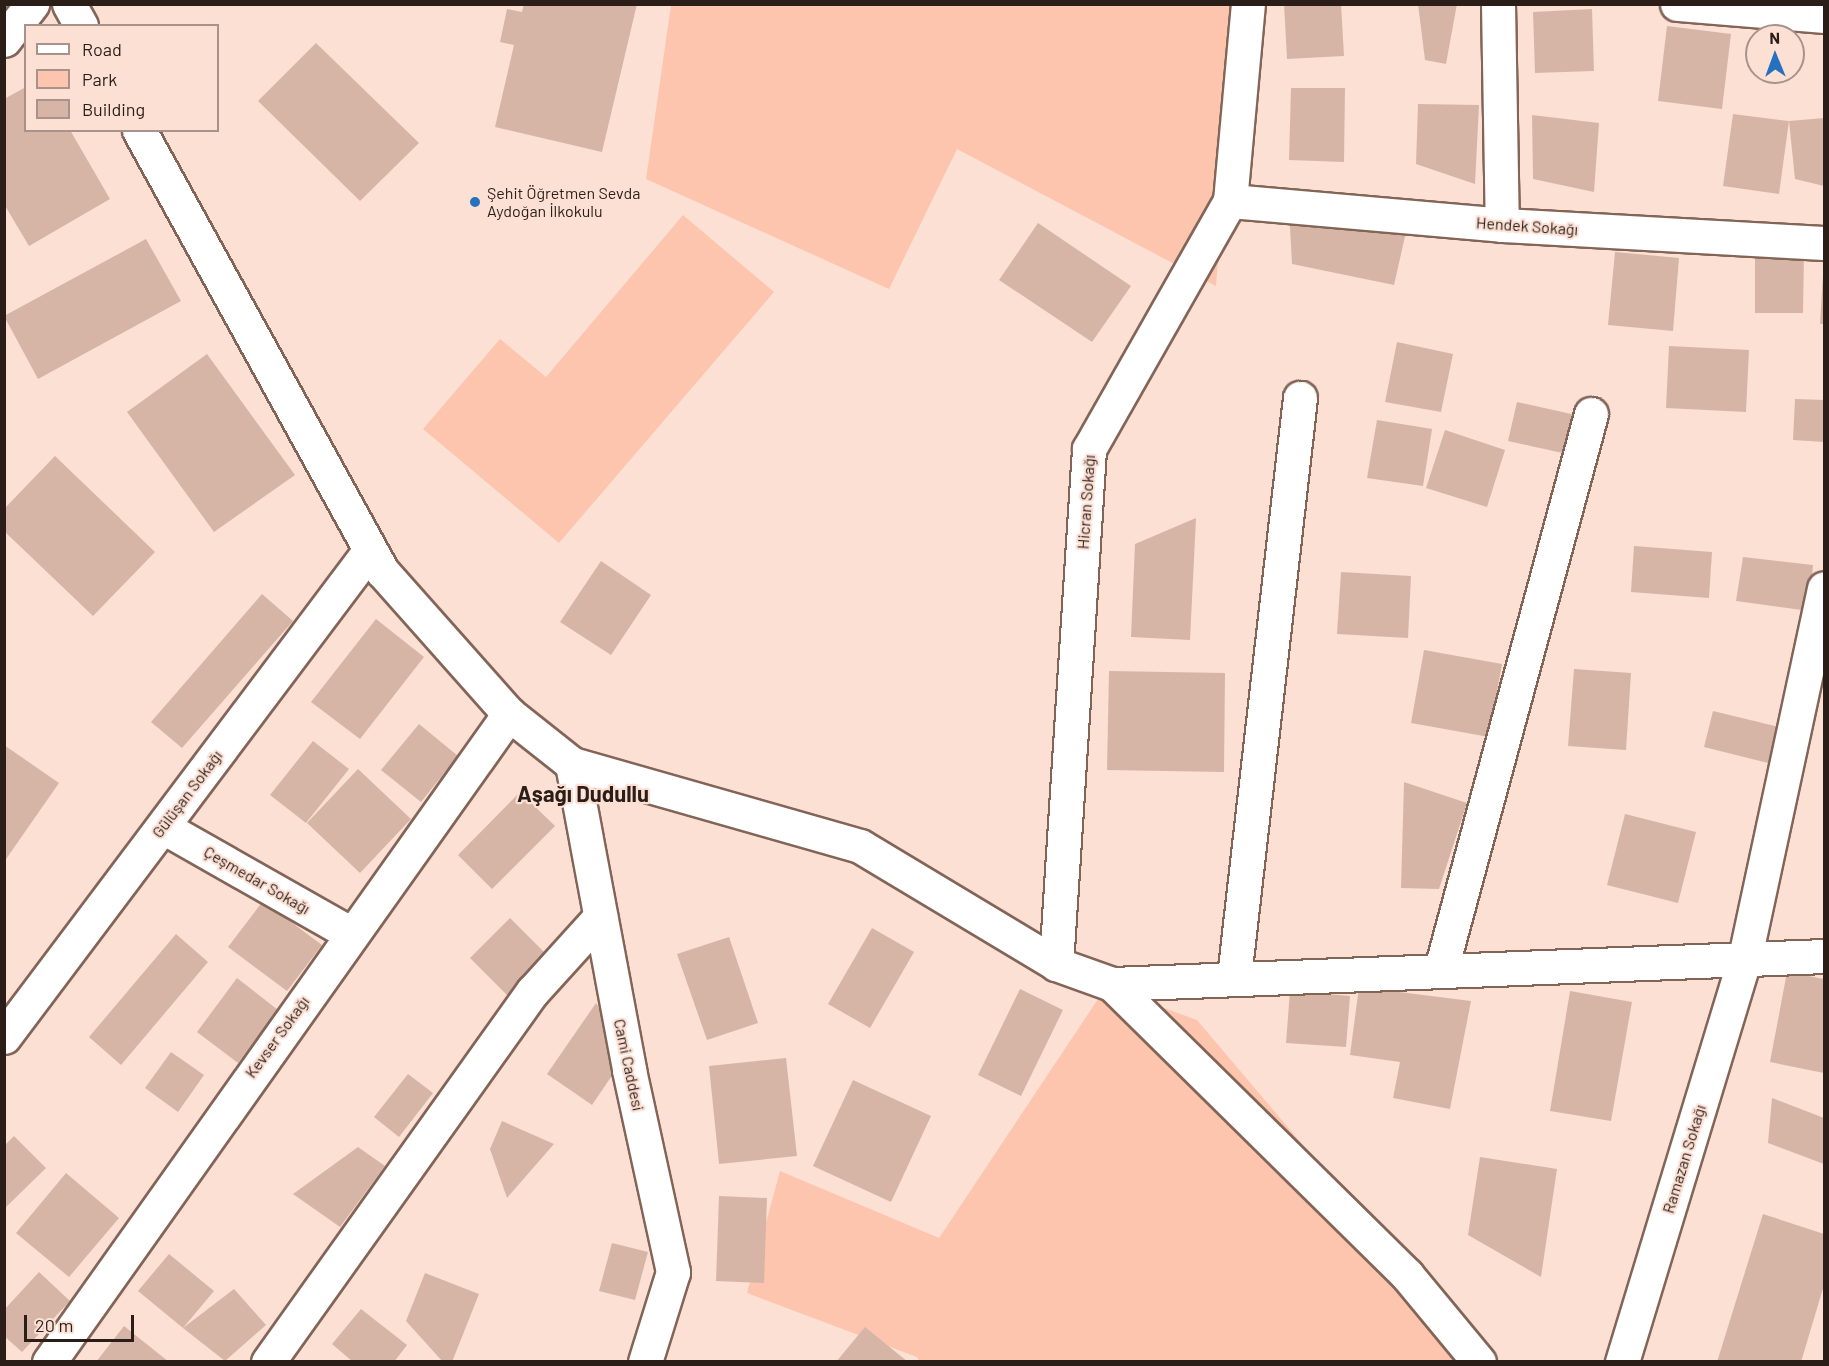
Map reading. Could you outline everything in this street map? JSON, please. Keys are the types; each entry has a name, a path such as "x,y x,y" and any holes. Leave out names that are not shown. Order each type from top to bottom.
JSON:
{"street":[{"path":"4,40 32,4"},
{"path":"69,4 80,24"},
{"path":"90,24 99,4"},
{"name":"Hicran Sokağı","path":"1056,964 1089,449 1230,201 1248,4"},
{"path":"1498,4 1502,225"},
{"path":"1677,4 1824,16"},
{"path":"140,132 382,571 509,714 572,764 860,846 1056,964 1112,984 1234,977 1745,957 1824,956"},
{"name":"Hendek Sokağı","path":"1230,201 1502,225 1824,243"},
{"path":"1234,977 1300,398"},
{"path":"1441,969 1591,414"},
{"name":"Gülüşan Sokağı","path":"4,1037 370,550"},
{"name":"Ramazan Sokağı","path":"1622,1362 1745,957 1824,588"},
{"name":"Kevser Sokağı","path":"49,1362 509,714"},
{"name":"Cami Caddesi","path":"572,764 600,917 673,1272 645,1362"},
{"name":"Çeşmedar Sokağı","path":"163,826 351,934"},
{"path":"268,1362 533,991 600,917"},
{"path":"1112,984 1407,1275 1479,1362"}],"green space":[{"path":"671,5 1238,5 1216,286 957,149 889,289 646,179"},
{"path":"683,215 774,292 559,543 423,429 500,339 546,377"},
{"path":"1106,987 1197,1020 1463,1334 1472,1361 919,1361 917,1357 747,1293 780,1171 939,1238"}],"building":[{"path":"524,4 637,4 602,152 495,127 514,45 500,42 507,9 522,12"},
{"path":"1284,4 1341,4 1344,56 1287,59"},
{"path":"1418,4 1457,4 1446,64 1425,60"},
{"path":"1592,9 1594,71 1535,73 1533,12"},
{"path":"1667,26 1731,34 1722,109 1658,101"},
{"path":"316,43 419,143 360,201 258,101"},
{"path":"24,88 24,132 71,132 110,199 29,246 4,204 4,99"},
{"path":"1291,88 1345,88 1344,162 1289,160"},
{"path":"1418,104 1479,105 1475,184 1416,164"},
{"path":"1733,114 1789,121 1779,194 1723,186"},
{"path":"1532,115 1599,123 1594,192 1533,179"},
{"path":"1824,118 1824,186 1795,179 1789,121"},
{"path":"1289,208 1406,232 1394,285 1292,264"},
{"path":"1038,223 1131,286 1092,342 999,280"},
{"path":"146,239 181,301 38,379 4,316"},
{"path":"1615,252 1679,258 1673,331 1608,325"},
{"path":"1755,252 1804,253 1803,313 1755,313"},
{"path":"1823,275 1824,324 1820,324"},
{"path":"1397,342 1453,354 1441,412 1385,402"},
{"path":"1669,346 1749,350 1746,412 1666,408"},
{"path":"207,354 295,475 214,532 127,412"},
{"path":"1795,399 1824,400 1824,442 1793,440"},
{"path":"1517,402 1576,415 1567,454 1508,441"},
{"path":"1377,420 1432,429 1423,486 1367,478"},
{"path":"1445,430 1505,450 1487,507 1426,488"},
{"path":"55,456 155,552 93,616 4,531 4,509"},
{"path":"1196,518 1190,640 1131,637 1135,544"},
{"path":"1634,546 1712,552 1709,598 1631,592"},
{"path":"1743,557 1813,565 1809,611 1736,601"},
{"path":"601,561 651,595 611,655 560,622"},
{"path":"1341,572 1411,576 1408,638 1337,634"},
{"path":"262,594 293,621 182,748 151,722"},
{"path":"376,619 424,657 360,739 311,702"},
{"path":"1424,650 1502,664 1489,737 1411,723"},
{"path":"1574,669 1631,673 1626,750 1568,746"},
{"path":"1109,671 1225,673 1224,772 1107,770"},
{"path":"1713,711 1795,731 1768,763 1704,747"},
{"path":"419,724 458,756 421,802 381,770"},
{"path":"313,741 349,769 306,823 270,795"},
{"path":"4,745 59,783 4,862"},
{"path":"358,769 411,819 360,873 307,823"},
{"path":"1404,782 1467,803 1439,889 1401,888"},
{"path":"520,792 555,826 492,889 458,855"},
{"path":"1625,814 1696,832 1678,903 1607,885"},
{"path":"263,901 322,945 287,991 228,947"},
{"path":"510,918 551,959 510,998 470,958"},
{"path":"872,928 914,952 870,1028 828,1004"},
{"path":"176,934 208,962 121,1065 89,1037"},
{"path":"729,937 758,1023 707,1040 677,954"},
{"path":"1787,972 1824,979 1824,1073 1770,1062"},
{"path":"237,978 278,1010 238,1063 197,1032"},
{"path":"1359,987 1471,1001 1450,1109 1393,1098 1400,1062 1350,1055"},
{"path":"1020,989 1063,1010 1021,1096 978,1075"},
{"path":"1290,991 1350,996 1346,1047 1286,1043"},
{"path":"1570,991 1632,1002 1611,1121 1550,1111"},
{"path":"596,1003 626,1055 592,1105 547,1074"},
{"path":"171,1052 204,1075 178,1112 145,1088"},
{"path":"786,1058 797,1156 719,1164 709,1066"},
{"path":"408,1074 433,1093 399,1137 374,1117"},
{"path":"853,1080 931,1116 891,1202 813,1166"},
{"path":"1772,1098 1824,1118 1824,1164 1768,1143"},
{"path":"502,1121 554,1144 507,1198 490,1149"},
{"path":"14,1136 46,1168 4,1209 4,1146"},
{"path":"358,1147 385,1166 340,1227 293,1194"},
{"path":"1480,1157 1557,1169 1541,1277 1468,1235"},
{"path":"66,1173 119,1218 69,1277 16,1233"},
{"path":"719,1196 767,1198 764,1283 716,1281"},
{"path":"1763,1214 1824,1234 1824,1285 1801,1362 1717,1362"},
{"path":"612,1243 648,1252 635,1300 599,1291"},
{"path":"169,1254 214,1291 183,1328 138,1291"},
{"path":"39,1272 70,1301 22,1352 4,1336 4,1310"},
{"path":"425,1273 479,1294 452,1362 443,1362 406,1321"},
{"path":"234,1289 266,1325 225,1361 183,1328"},
{"path":"361,1309 407,1345 394,1362 353,1362 332,1344"},
{"path":"124,1326 169,1362 96,1362"},
{"path":"865,1327 908,1362 836,1362"}],"place":[{"name":"Şehit Öğretmen Sevda Aydoğan İlkokulu","path":"475,202"}],"district":[{"name":"Aşağı Dudullu","path":"583,794"}]}
